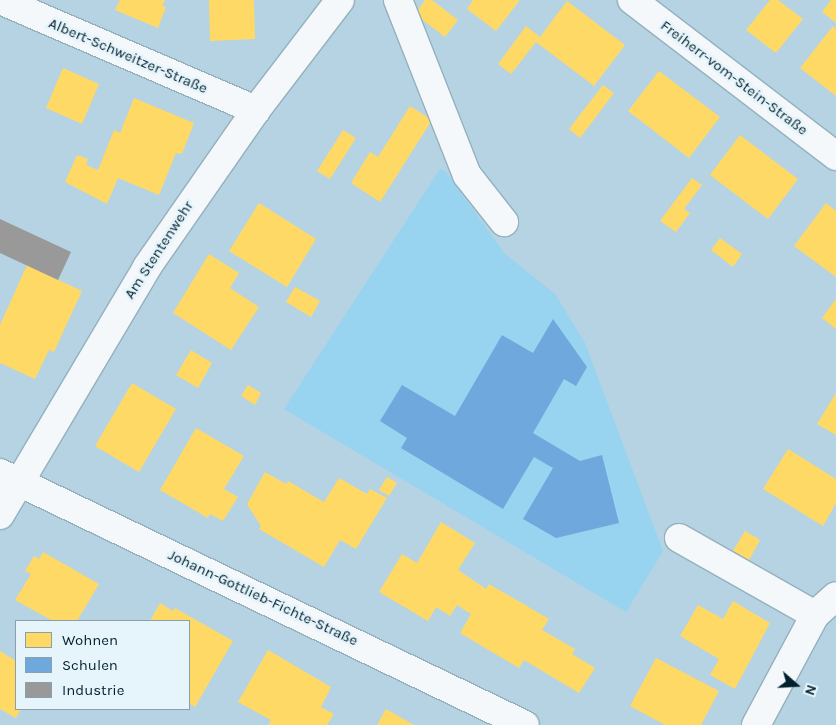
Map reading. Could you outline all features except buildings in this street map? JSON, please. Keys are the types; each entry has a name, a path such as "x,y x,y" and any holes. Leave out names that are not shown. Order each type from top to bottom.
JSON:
{"street":[{"name":"Albert-Schweitzer-Straße","path":"0,0 256,110"},
{"name":"Am Stentenwehr","path":"0,514 9,478 146,267 256,110 340,0"},
{"path":"398,0 467,175 504,222"},
{"name":"Freiherr-vom-Stein-Straße","path":"632,0 836,156"},
{"name":"Johann-Gottlieb-Fichte-Straße","path":"9,478 525,725"},
{"path":"679,538 816,615"},
{"path":"756,725 816,615 836,596"}],"shaded area":[{"path":"440,169 446,172 505,254 555,294 585,343 663,551 626,612 284,409"}]}
